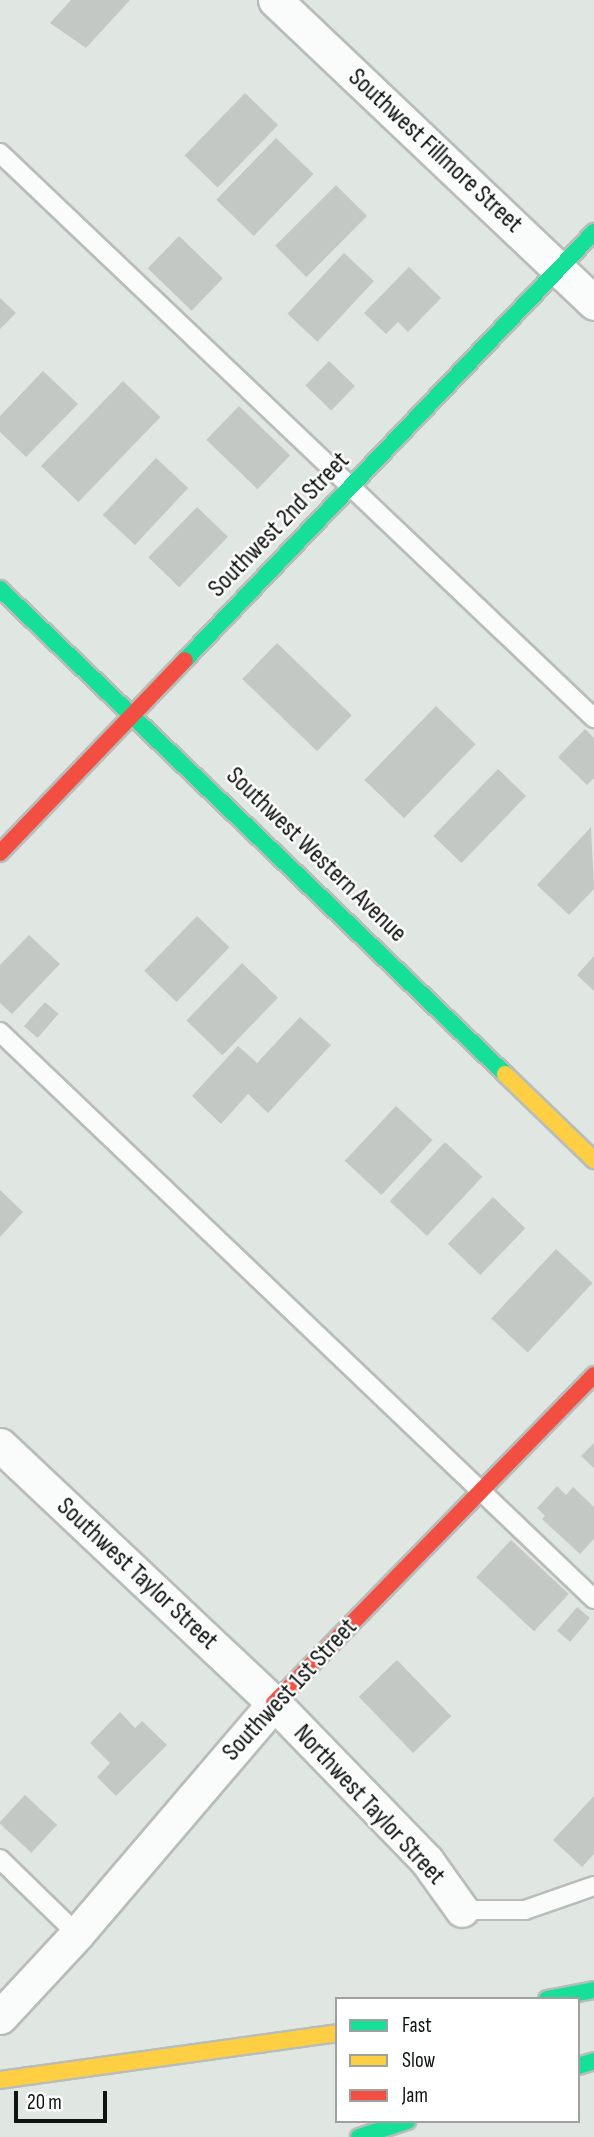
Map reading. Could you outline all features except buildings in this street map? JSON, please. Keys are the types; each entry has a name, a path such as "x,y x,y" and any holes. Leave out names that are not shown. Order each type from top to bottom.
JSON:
{"main road":[{"name":"Southwest 2nd Street","path":"0,853 594,232"},
{"name":"Southwest Western Avenue","path":"0,589 132,712 594,1160"},
{"name":"Southwest 1st Street","path":"274,1703 594,1376"},
{"path":"557,1997 594,1990"},
{"path":"0,2080 335,2033"},
{"path":"359,2137 401,2123"}],"street":[{"name":"Southwest Fillmore Street","path":"285,3 594,303"},
{"name":"Southwest Taylor Street","path":"0,1446 274,1703"},
{"name":"Northwest Taylor Street","path":"274,1703 427,1861 462,1910"},
{"name":"Southwest 1st Street","path":"0,2017 77,1934 274,1703"}],"lane":[{"path":"0,153 594,718"},
{"path":"0,1032 594,1599"},
{"path":"0,1859 77,1934"},
{"path":"462,1910 525,1910 594,1886"}],"traffic: fast":[{"path":"185,660 594,232"},
{"path":"0,589 505,1074"},
{"path":"557,1997 594,1990"},
{"path":"580,2065 594,2061"},
{"path":"359,2137 401,2123"}],"traffic: slow":[{"path":"505,1074 594,1160"},
{"path":"0,2080 335,2033"}],"traffic: jam":[{"path":"0,853 185,660"},
{"path":"274,1703 594,1375"}]}
